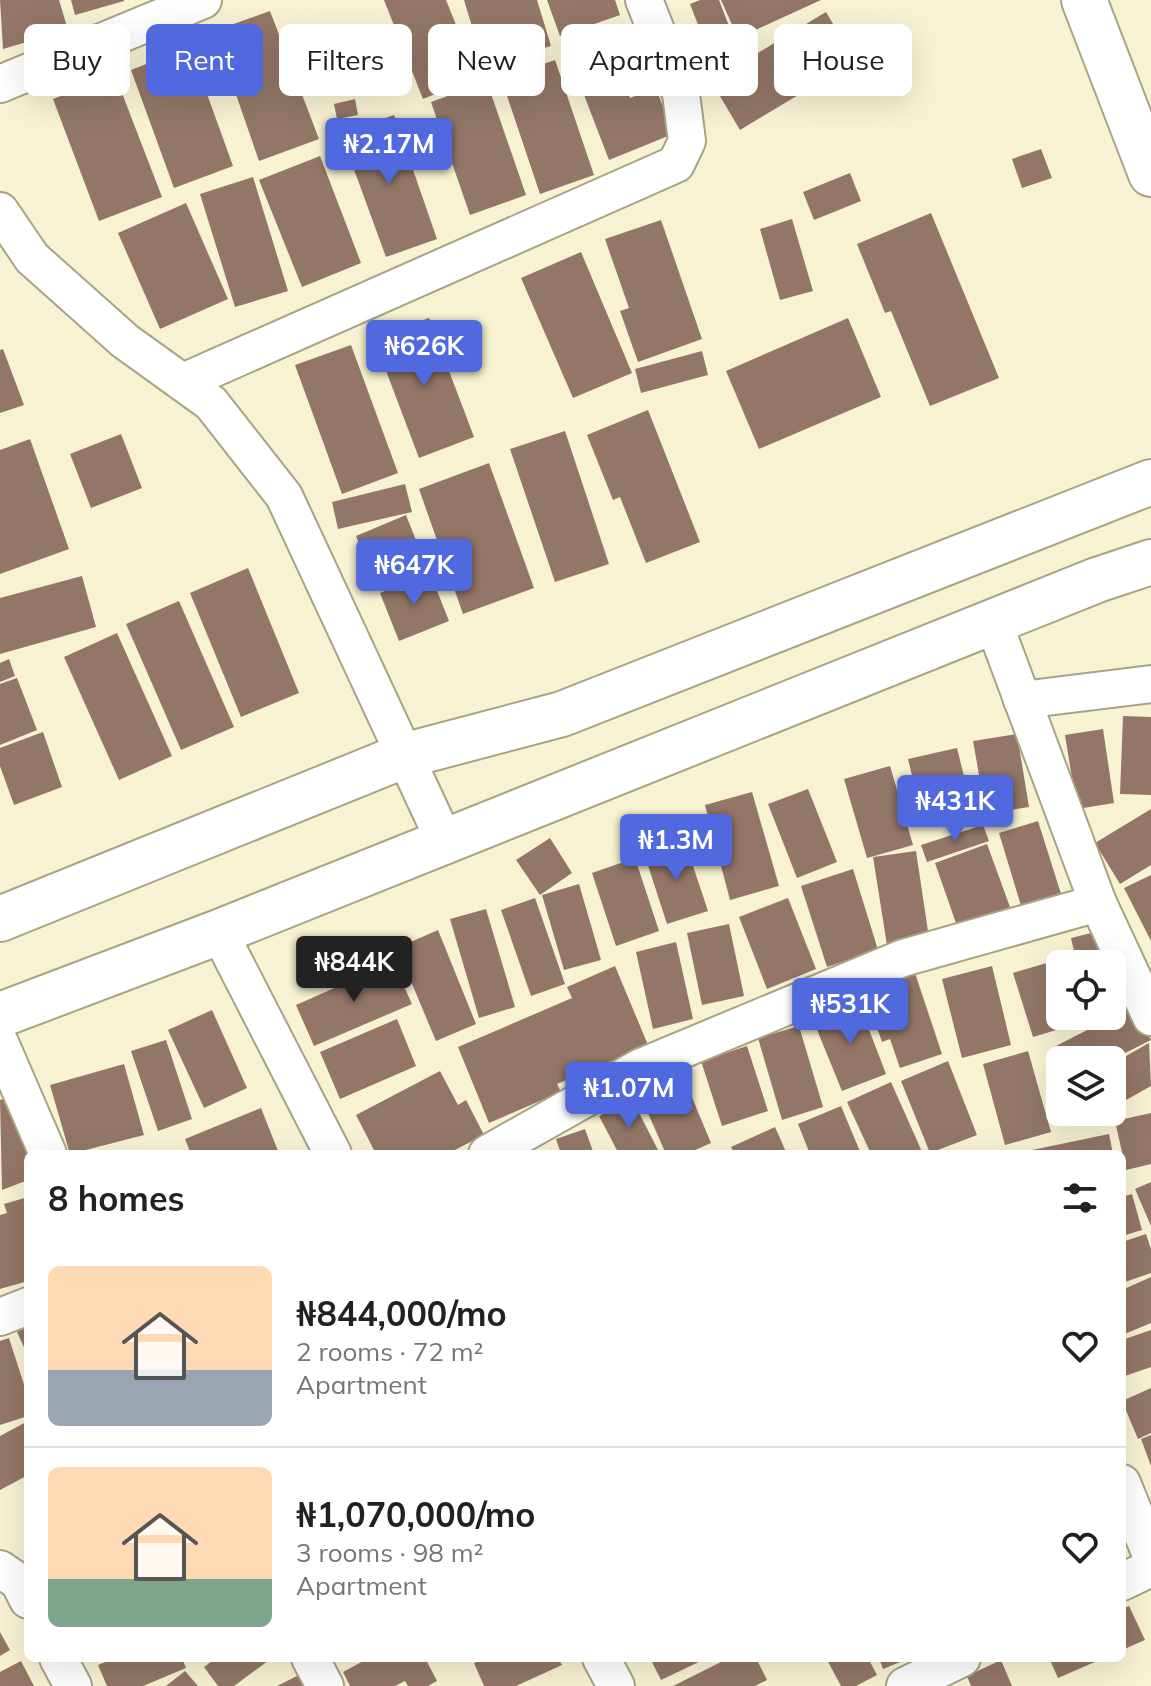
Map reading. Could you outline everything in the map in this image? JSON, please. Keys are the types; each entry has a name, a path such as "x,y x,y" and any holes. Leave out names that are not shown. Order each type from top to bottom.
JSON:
{"street":[{"path":"0,84 203,0"},
{"path":"183,382 676,164 687,141 681,94 644,0"},
{"path":"1084,0 1151,174"},
{"path":"0,211 32,258 125,341 211,403 284,496 445,842"},
{"path":"0,919 403,756 562,714 1151,482"},
{"path":"0,1015 219,932 993,621 1151,562"},
{"path":"993,621 1098,903 1151,1017"},
{"path":"1022,700 1151,684"},
{"path":"494,1150 641,1067 903,958 1098,903"},
{"path":"219,932 331,1150"},
{"path":"0,1043 46,1150"},
{"path":"0,1317 24,1308"},
{"path":"1136,1500 1151,1555"},
{"path":"1126,1580 1151,1568"},
{"path":"0,1569 19,1582 24,1592"},
{"path":"60,1662 73,1686"},
{"path":"312,1662 325,1686"},
{"path":"603,1662 616,1686"},
{"path":"905,1686 954,1662"}],"building":[{"path":"0,0 59,0 66,24 24,24 24,43 3,49"},
{"path":"71,0 124,0 124,1 75,15"},
{"path":"384,0 446,0 456,24 428,24 430,96 423,99 412,71 412,24 393,24"},
{"path":"464,0 537,0 544,24 471,24"},
{"path":"547,0 615,0 620,15 594,24 561,24 560,36"},
{"path":"700,0 719,0 728,24 698,24 690,4"},
{"path":"721,0 821,0 758,29 758,24 732,24"},
{"path":"270,11 279,35 279,96 303,96 319,139 259,161 236,96 263,96 263,24 234,24"},
{"path":"826,12 833,24 806,24"},
{"path":"545,26 551,46 545,48"},
{"path":"774,43 774,96 797,96 740,130 720,96 758,96 758,53"},
{"path":"555,60 561,78 561,96 567,96 594,175 540,194 507,96 545,96 545,63"},
{"path":"146,64 146,96 208,96 233,166 174,188 131,70"},
{"path":"61,96 123,96 162,197 99,221 53,99"},
{"path":"448,96 492,96 526,195 470,215 431,102"},
{"path":"584,96 659,96 673,134 609,160"},
{"path":"355,99 358,115 337,119 334,104"},
{"path":"394,115 437,239 386,257 341,134"},
{"path":"1041,149 1052,178 1022,188 1012,159"},
{"path":"320,156 361,263 302,287 259,180"},
{"path":"850,173 861,201 814,220 803,192"},
{"path":"253,177 288,291 235,307 200,194"},
{"path":"186,203 228,299 160,329 118,233"},
{"path":"931,213 999,378 930,406 891,311 885,313 857,244"},
{"path":"792,219 813,291 780,300 760,229"},
{"path":"661,220 702,339 638,362 620,311 629,308 605,239"},
{"path":"581,252 632,373 573,398 521,278"},
{"path":"429,318 474,437 419,458 374,339"},
{"path":"848,318 881,397 759,449 726,371"},
{"path":"351,345 398,473 342,494 295,365"},
{"path":"3,349 24,405 0,413 0,350"},
{"path":"702,351 708,375 641,393 635,369"},
{"path":"648,410 700,542 646,563 620,497 613,500 587,435"},
{"path":"565,431 609,564 555,582 510,449"},
{"path":"121,434 142,488 91,508 70,454"},
{"path":"30,439 69,549 0,574 0,450"},
{"path":"489,463 534,588 463,614 419,489"},
{"path":"405,484 412,512 338,529 332,502"},
{"path":"406,515 427,568 376,588 356,536"},
{"path":"248,568 299,693 241,717 190,593"},
{"path":"430,573 449,621 399,641 380,593"},
{"path":"82,576 96,627 0,654 0,598"},
{"path":"179,601 234,727 181,750 126,624"},
{"path":"117,633 172,756 119,780 64,657"},
{"path":"9,659 15,676 0,682 0,663"},
{"path":"17,678 37,730 0,745 0,684"},
{"path":"1123,716 1151,717 1151,795 1120,794"},
{"path":"1103,729 1114,803 1077,809 1065,735"},
{"path":"43,732 62,787 14,805 0,766 0,748"},
{"path":"1017,734 1029,807 986,814 973,741"},
{"path":"957,748 974,817 935,826 926,790 916,792 908,759"},
{"path":"890,766 913,845 867,858 844,779"},
{"path":"808,789 837,862 797,878 768,804"},
{"path":"752,792 779,886 730,900 705,805"},
{"path":"1151,809 1151,865 1120,884 1095,843"},
{"path":"1038,821 1062,897 1022,909 999,833"},
{"path":"983,825 989,841 927,862 921,845"},
{"path":"550,838 572,873 540,895 516,860"},
{"path":"684,839 708,911 667,924 644,853"},
{"path":"987,844 1010,907 957,926 935,863"},
{"path":"916,851 929,938 887,945 873,857"},
{"path":"635,858 659,931 616,946 592,873"},
{"path":"853,869 878,950 827,967 801,886"},
{"path":"1151,875 1151,941 1124,888"},
{"path":"579,884 601,960 564,970 542,895"},
{"path":"535,898 565,984 531,996 501,910"},
{"path":"788,898 816,969 767,989 739,917"},
{"path":"486,909 515,1007 479,1018 450,919"},
{"path":"729,924 744,996 702,1005 687,933"},
{"path":"438,930 476,1024 436,1041 397,948"},
{"path":"1103,930 1108,950 1074,950 1071,938"},
{"path":"676,942 693,1019 653,1029 636,952"},
{"path":"393,962 412,1004 314,1046 296,1005"},
{"path":"1046,963 1046,1030 1056,1030 1033,1037 1013,973"},
{"path":"615,966 648,1045 557,1084 561,1092 489,1123 458,1047 572,998 567,987"},
{"path":"992,966 1011,1045 962,1058 942,979"},
{"path":"915,973 942,1054 900,1068 890,1039 882,1042 864,991"},
{"path":"858,1001 886,1074 842,1091 813,1020"},
{"path":"1134,1006 1151,1040 1126,1052 1126,1046 1056,1046 1087,1030 1126,1030 1126,1010"},
{"path":"212,1010 247,1088 204,1108 168,1030"},
{"path":"397,1019 416,1066 340,1099 320,1052"},
{"path":"799,1026 823,1107 782,1120 758,1038"},
{"path":"166,1040 192,1119 158,1131 131,1051"},
{"path":"1149,1043 1151,1086 1126,1100 1126,1056"},
{"path":"747,1046 768,1111 722,1126 701,1061"},
{"path":"1028,1051 1046,1114 1046,1126 1049,1126 1051,1132 1005,1145 983,1064"},
{"path":"948,1061 977,1135 938,1150 929,1150 901,1081"},
{"path":"124,1064 144,1135 86,1150 69,1150 50,1085"},
{"path":"440,1071 458,1105 466,1100 484,1135 455,1150 374,1150 356,1115"},
{"path":"683,1076 711,1143 695,1150 664,1150 640,1095"},
{"path":"891,1082 921,1150 869,1150 847,1102"},
{"path":"11,1096 31,1150 24,1150 24,1182 2,1190 0,1100"},
{"path":"632,1099 658,1150 617,1150 599,1116"},
{"path":"841,1106 859,1150 808,1150 798,1124"},
{"path":"261,1108 278,1150 189,1150 185,1139"},
{"path":"1151,1113 1151,1164 1126,1170 1126,1150 1122,1150 1116,1126 1126,1126 1126,1119"},
{"path":"775,1127 785,1150 733,1150 731,1147"},
{"path":"585,1129 593,1150 560,1150 556,1139"},
{"path":"1109,1134 1112,1150 1032,1150"},
{"path":"1151,1182 1151,1226 1135,1189"},
{"path":"1132,1194 1142,1230 1126,1235 1126,1196"},
{"path":"24,1198 24,1282 0,1289 0,1215 7,1213 4,1204"},
{"path":"1146,1234 1151,1249 1151,1273 1126,1282 1126,1241"},
{"path":"1151,1277 1151,1323 1126,1333 1126,1288"},
{"path":"24,1329 24,1347 17,1332"},
{"path":"1151,1330 1151,1367 1126,1376 1126,1339"},
{"path":"9,1338 24,1385 24,1417 0,1425 0,1341"},
{"path":"1151,1388 1151,1433 1138,1439 1126,1410 1126,1399"},
{"path":"24,1423 24,1477 0,1490 0,1436"},
{"path":"1151,1435 1151,1466 1141,1439"},
{"path":"1129,1606 1145,1640 1126,1648 1126,1607"},
{"path":"0,1632 10,1650 0,1656"},
{"path":"21,1661 34,1686 0,1686 0,1672"},
{"path":"105,1662 184,1662 186,1668 143,1686 107,1686 98,1665"},
{"path":"211,1662 267,1662 234,1686 218,1686 204,1667"},
{"path":"362,1662 427,1662 437,1681 428,1686 408,1686 405,1681 395,1686 350,1686 343,1672"},
{"path":"560,1662 562,1665 516,1686 484,1686 474,1663"},
{"path":"652,1662 699,1662 661,1680"},
{"path":"721,1662 758,1662 767,1680 755,1686 673,1686"},
{"path":"828,1662 870,1662 877,1675 856,1686 841,1686"},
{"path":"880,1662 900,1662 883,1669"},
{"path":"1002,1662 1012,1686 971,1686 967,1676"},
{"path":"1051,1662 1095,1662 1058,1678"},
{"path":"185,1671 198,1686 166,1686"},
{"path":"299,1675 305,1686 277,1686"}]}
